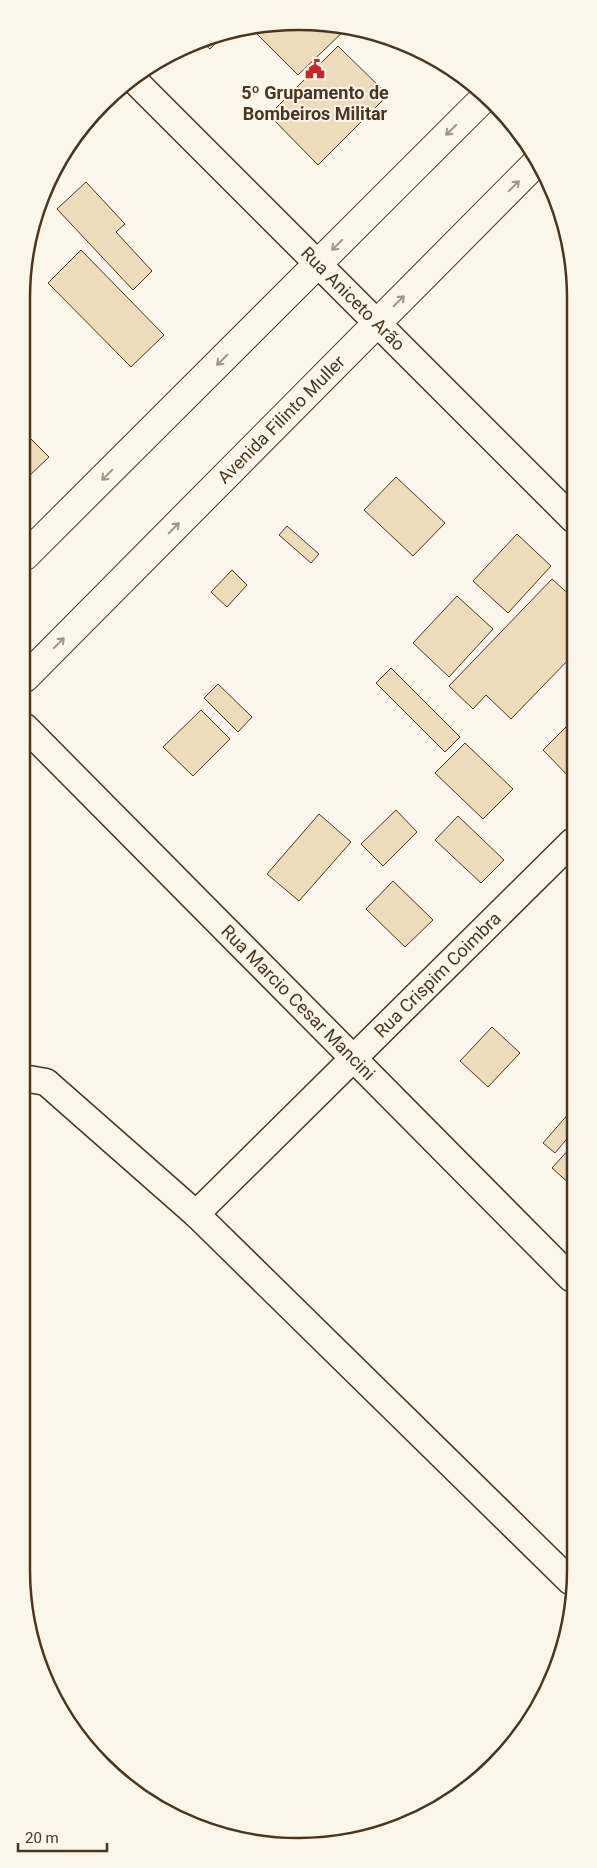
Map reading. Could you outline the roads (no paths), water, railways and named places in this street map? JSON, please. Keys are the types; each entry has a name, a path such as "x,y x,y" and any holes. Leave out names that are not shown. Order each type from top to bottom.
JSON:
{"main road":[{"path":"30,551 480,101"},
{"name":"Avenida Filinto Muller","path":"30,673 532,167"}],"street":[{"name":"Rua Aniceto Arão","path":"137,83 567,513"},
{"name":"Rua Marcio Cesar Mancini","path":"30,732 567,1274"},
{"name":"Rua Crispim Coimbra","path":"196,1214 567,847"},
{"path":"30,1079 46,1082 196,1214 567,1578"}],"place":[{"name":"5º Grupamento de Bombeiros Militar","path":"315,69"}]}
